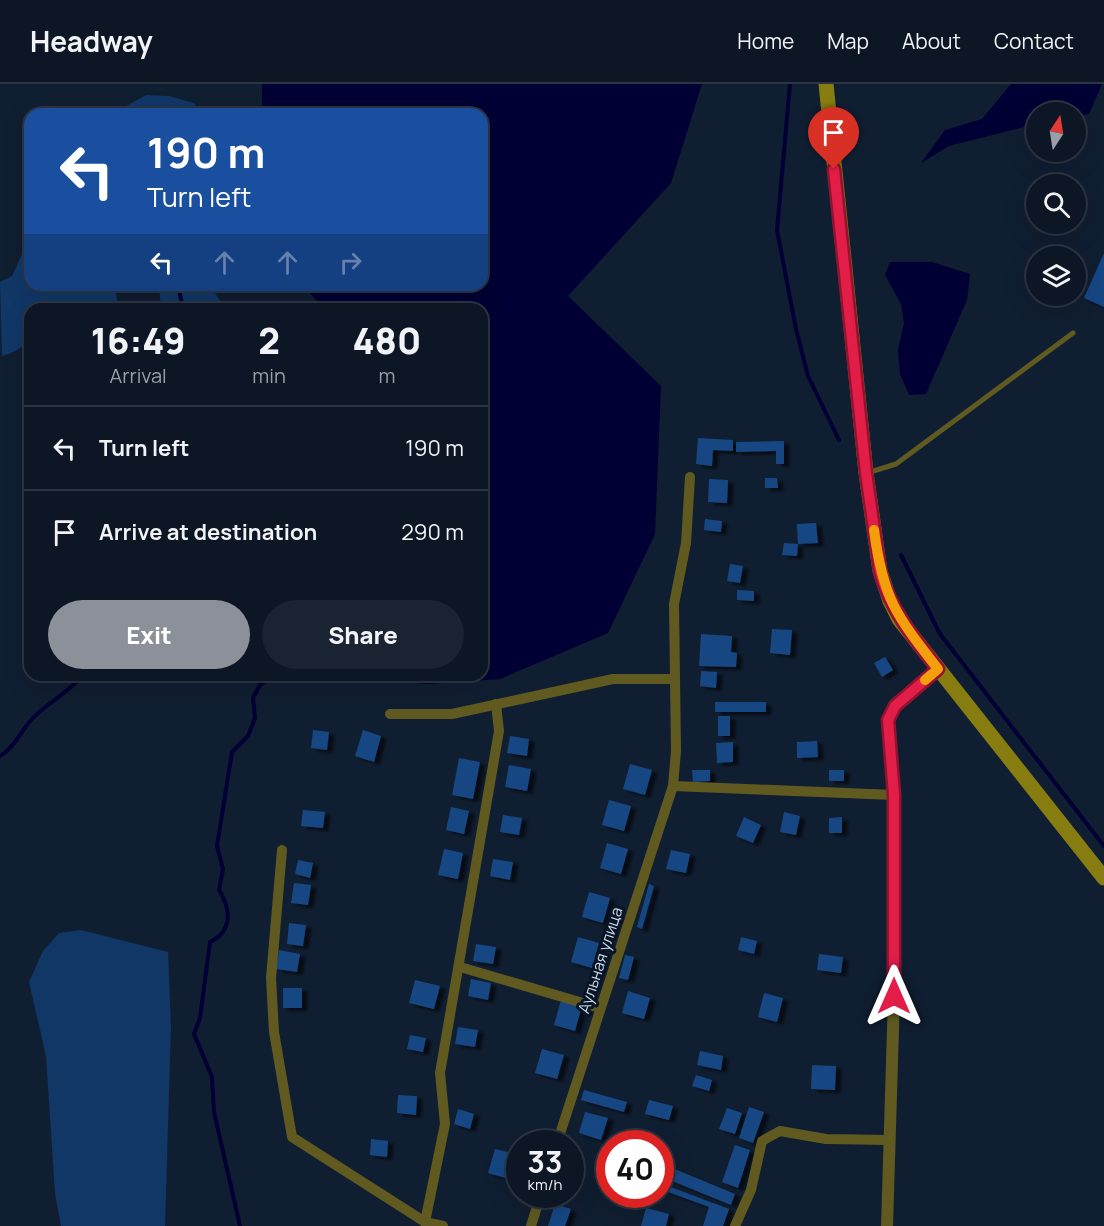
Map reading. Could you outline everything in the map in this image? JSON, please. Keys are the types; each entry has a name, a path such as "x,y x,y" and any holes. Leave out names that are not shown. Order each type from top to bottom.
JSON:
{"main road":[{"path":"826,84 866,473 884,586 899,619 1104,878"}],"street":[{"name":"Аульная улица","path":"561,1130 674,786 676,751 674,604 686,543 690,477"},
{"path":"887,1226 894,1035 894,795 888,732 891,712 938,669"},
{"path":"390,714 452,714 613,679 675,679"},
{"path":"425,1221 445,1124 440,1073 499,731 496,704"},
{"path":"674,786 894,795"},
{"path":"282,850 271,978 274,1032 292,1137 425,1221 443,1226"},
{"path":"460,967 600,1008"},
{"path":"735,1226 751,1190 762,1141 780,1131 826,1139 889,1140"},
{"path":"531,1226 537,1208"}],"lane":[{"path":"866,473 896,464 1073,333"}],"shaded area":[{"path":"262,84 702,84 671,183 568,296 661,386 655,534 608,633 500,679 488,680 488,303 319,303 308,291 488,291 488,108 262,108"},
{"path":"1011,84 1102,84 1089,114 1086,114 1086,102 1026,102 1026,127 949,146 921,163 945,130 982,119"},
{"path":"146,95 169,96 194,103 197,108 123,108"},
{"path":"24,254 24,291 116,291 117,303 24,303 24,343 18,349 2,356 0,282 12,276"},
{"path":"890,262 932,262 970,274 967,300 926,394 909,395 900,374 898,350 904,323 901,304 885,275"},
{"path":"160,291 214,291 221,303 160,303"},
{"path":"390,681 471,681 428,684"},
{"path":"81,930 168,952 171,1026 165,1226 61,1226 55,1193 46,1056 29,982 43,951 59,933"}],"building":[{"path":"1104,253 1104,307 1086,299 1086,294"},
{"path":"698,438 733,440 733,451 713,450 712,466 696,464"},
{"path":"784,441 784,464 776,464 776,451 736,452 736,442"},
{"path":"765,478 777,478 778,488 765,488"},
{"path":"709,479 728,480 727,503 708,502"},
{"path":"705,519 722,521 721,532 704,530"},
{"path":"816,523 818,543 798,544 797,524"},
{"path":"784,543 798,544 797,556 782,555"},
{"path":"730,564 743,566 740,583 727,581"},
{"path":"737,590 754,591 754,601 737,600"},
{"path":"772,629 792,630 790,655 770,653"},
{"path":"701,634 732,636 731,652 737,653 736,667 699,666"},
{"path":"885,657 893,670 882,677 874,663"},
{"path":"701,671 717,672 716,688 700,686"},
{"path":"715,702 766,702 766,712 715,712"},
{"path":"718,716 730,716 730,736 718,736"},
{"path":"313,730 329,732 327,750 311,748"},
{"path":"363,730 381,736 374,762 355,756"},
{"path":"510,736 529,739 527,756 507,753"},
{"path":"817,741 818,757 797,758 797,742"},
{"path":"733,742 733,762 717,763 716,743"},
{"path":"459,758 480,762 473,799 452,795"},
{"path":"630,764 652,770 645,795 623,789"},
{"path":"509,765 531,769 527,791 505,787"},
{"path":"692,770 710,770 710,781 693,782"},
{"path":"829,770 844,770 844,781 829,781"},
{"path":"609,800 631,806 624,831 602,825"},
{"path":"451,807 469,811 464,834 446,830"},
{"path":"303,810 325,812 323,828 301,826"},
{"path":"784,812 800,816 796,835 780,832"},
{"path":"503,815 522,818 519,835 500,832"},
{"path":"744,817 761,825 753,843 736,836"},
{"path":"842,817 842,833 829,833 829,818"},
{"path":"607,843 628,849 621,874 600,868"},
{"path":"444,849 463,853 458,879 438,875"},
{"path":"671,850 690,854 686,873 666,869"},
{"path":"493,859 513,862 510,880 490,876"},
{"path":"298,860 313,863 310,878 295,874"},
{"path":"294,883 311,885 308,905 291,903"},
{"path":"649,884 654,886 642,929 637,927"},
{"path":"589,892 610,898 603,923 582,917"},
{"path":"289,923 306,925 303,946 287,944"},
{"path":"578,937 599,943 592,968 571,962"},
{"path":"741,937 757,941 754,954 738,950"},
{"path":"476,944 496,947 493,964 473,961"},
{"path":"279,950 300,954 297,972 276,969"},
{"path":"819,954 843,957 841,973 817,970"},
{"path":"625,955 634,957 628,980 619,978"},
{"path":"471,979 491,983 488,1000 468,996"},
{"path":"415,980 440,986 434,1009 409,1003"},
{"path":"283,988 302,988 302,1008 283,1008"},
{"path":"628,991 650,998 644,1019 622,1013"},
{"path":"764,993 783,998 777,1022 758,1017"},
{"path":"561,1000 582,1006 575,1031 554,1025"},
{"path":"458,1027 478,1030 475,1047 455,1044"},
{"path":"410,1035 426,1038 423,1052 407,1049"},
{"path":"542,1049 564,1055 557,1079 535,1073"},
{"path":"700,1051 723,1056 721,1070 697,1065"},
{"path":"812,1065 836,1066 835,1090 811,1089"},
{"path":"696,1075 712,1080 709,1091 692,1086"},
{"path":"584,1090 627,1102 624,1112 581,1100"},
{"path":"398,1095 417,1096 416,1115 397,1113"},
{"path":"649,1100 673,1106 669,1120 645,1114"},
{"path":"749,1107 764,1112 753,1143 739,1138"},
{"path":"727,1108 742,1113 735,1134 719,1129"},
{"path":"458,1109 474,1114 470,1129 454,1124"},
{"path":"585,1112 608,1118 604,1130 596,1130 596,1138 584,1135 584,1130 580,1130"},
{"path":"371,1139 388,1141 387,1157 370,1155"},
{"path":"735,1145 750,1150 738,1188 722,1182"},
{"path":"495,1149 506,1152 506,1178 488,1173"},
{"path":"674,1169 735,1194 731,1205 674,1182"},
{"path":"674,1188 729,1209 723,1226 703,1226 709,1207 674,1194"},
{"path":"554,1208 571,1209 565,1226 548,1226"},
{"path":"646,1208 669,1214 666,1226 641,1226"}],"waterway":[{"path":"790,84 777,230 796,329 808,376 839,440"},
{"path":"179,291 182,303"},
{"path":"901,555 940,634 1104,846"},
{"path":"0,756 9,749 38,713 77,681"},
{"path":"240,1226 214,1112 212,1077 194,1034 200,1018 210,942 223,932 228,919 226,905 219,890 223,869 217,846 232,752 248,736 255,718 253,698 260,685 265,681"}],"slow traffic":[{"path":"874,530 880,571 890,601 899,619 938,669 925,680"}],"route":[{"path":"834,169 866,473 880,571 884,586 899,619 938,669 895,706 888,720 894,795 894,996"}]}
